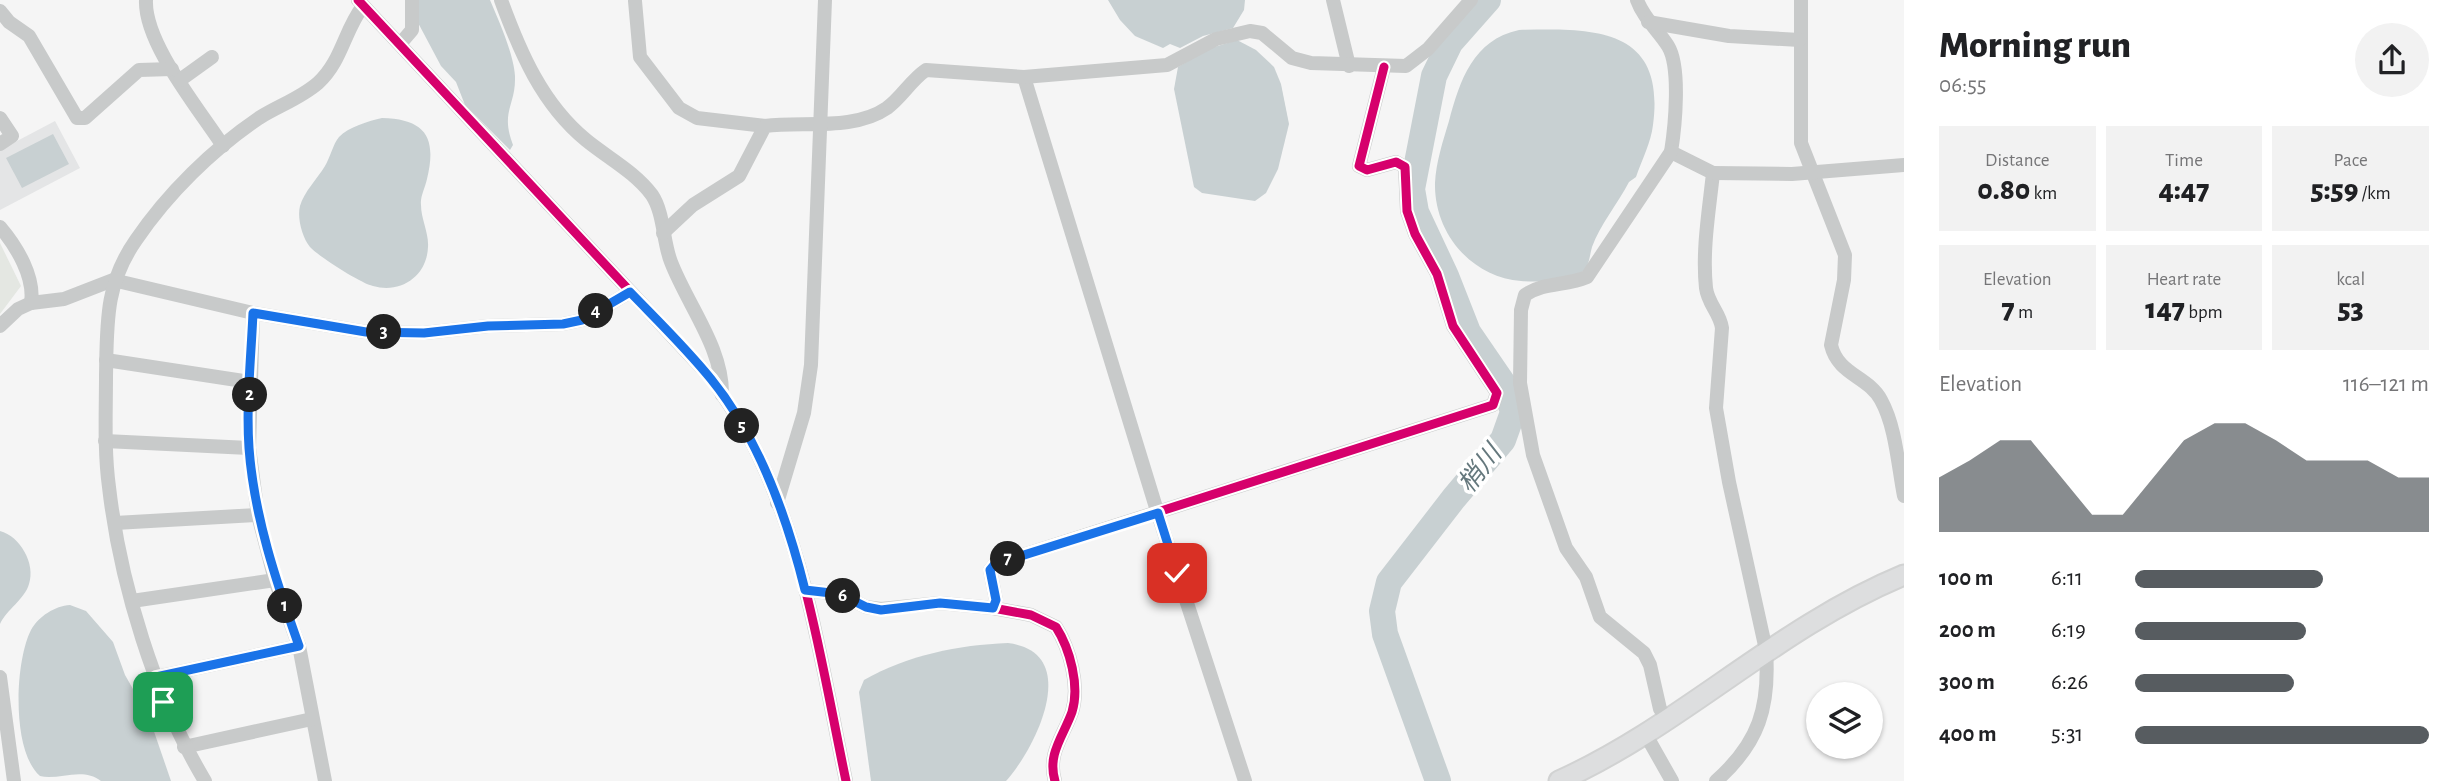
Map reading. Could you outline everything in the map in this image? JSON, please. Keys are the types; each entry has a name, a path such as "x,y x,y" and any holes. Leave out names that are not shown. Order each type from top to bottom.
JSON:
{"street":[{"path":"146,0 146,16 176,75 223,146"},
{"path":"400,44 412,30 412,0"},
{"path":"501,0 522,57 553,104 585,139 646,188 654,198 670,261 723,372 722,395"},
{"path":"777,503 804,413 810,377 825,0"},
{"path":"1333,0 1349,66"},
{"path":"635,1 640,57 679,108 697,118 765,126 819,124 871,116 889,107 915,78 926,70 1024,77 1167,65 1216,39 1250,31 1262,33 1292,58 1311,63 1406,66 1418,59 1471,0"},
{"path":"1637,0 1648,22 1669,47 1673,58 1675,107 1671,152 1587,277 1565,284 1543,286 1525,295 1521,310 1520,383 1533,455 1566,548 1586,577 1600,617 1644,653 1650,665 1660,709 1668,720"},
{"path":"1801,0 1801,143 1810,173 1845,255 1844,281 1832,345 1834,356 1840,365 1880,397 1888,419 1904,496"},
{"path":"205,781 184,747 163,702 132,601 115,523 105,441 109,296 122,262 151,219 223,146 261,117 316,85 336,61 360,3 712,379 722,395 760,457 795,549 846,781"},
{"path":"0,11 9,22 29,36 77,118 85,118 139,70 176,75 212,57"},
{"path":"1648,22 1729,36 1800,40"},
{"path":"993,608 996,600 990,570 995,564 1493,405 1497,393 1453,326 1437,274 1415,234 1407,211 1405,167 1396,162 1367,170 1359,166 1384,67"},
{"path":"1024,77 1158,513 1245,781"},
{"path":"0,118 12,136 0,144"},
{"path":"663,233 693,205 739,176 765,126"},
{"path":"1671,152 1713,173 1810,173 1904,165"},
{"path":"1713,173 1705,244 1706,290 1710,302 1721,317 1722,328 1716,408 1729,482 1766,650 1768,671 1761,721 1745,751 1716,781"},
{"path":"0,227 11,240 33,287 31,303"},
{"path":"0,326 18,309 31,303 64,299 113,280 253,313 366,332 424,333 488,326 563,324 582,320 630,292"},
{"path":"253,313 249,447 258,514 275,580 299,646 325,781"},
{"path":"106,360 250,382"},
{"path":"105,441 249,447"},
{"path":"115,523 258,514"},
{"path":"1559,781 1646,735 1766,650 1840,605 1904,575"},
{"path":"132,601 275,580"},
{"path":"805,590 840,594 866,607 881,610 940,603 993,608 1044,620 1056,626 1075,686 1072,712 1052,760 1055,781"},
{"path":"156,677 299,646"},
{"path":"0,677 14,781"},
{"path":"184,747 312,719"},
{"path":"1646,735 1672,781"}],"shaded area":[{"path":"416,0 490,0 506,38 514,68 515,86 508,116 513,145 510,150 465,105 456,82 441,66 416,19"},
{"path":"1108,0 1245,0 1244,10 1233,28 1203,36 1180,48 1170,44 1163,48 1135,36 1120,20"},
{"path":"1519,30 1573,30 1598,33 1619,40 1636,51 1648,69 1654,93 1652,131 1636,177 1629,182 1600,231 1585,269 1573,277 1558,280 1521,281 1486,271 1459,249 1449,235 1436,201 1438,159 1464,77 1480,52 1490,43"},
{"path":"1237,40 1256,50 1274,67 1281,84 1289,124 1278,169 1266,193 1255,201 1202,193 1194,187 1174,89 1178,67 1208,49"},
{"path":"382,118 409,122 418,127 429,142 430,152 430,165 421,202 428,242 423,266 418,274 402,285 383,288 359,280 314,251 305,238 299,216 304,196 325,166 339,137 353,127"},
{"path":"55,121 80,168 0,210 0,150"},
{"path":"53,134 69,164 22,188 6,158"},
{"path":"0,243 21,286 0,314"},
{"path":"0,531 14,539 25,552 31,576 24,595 0,624"},
{"path":"70,605 86,611 113,642 125,675 149,717 171,781 101,781 78,774 47,777 40,776 31,764 24,747 19,705 19,683 26,644 34,625 43,616 59,607"},
{"path":"1008,643 1031,650 1044,664 1048,682 1040,725 1030,747 1006,781 871,781 859,692 864,680 898,664 934,653"}],"waterway":[{"name":"梢川","path":"1438,781 1385,634 1382,611 1389,582 1503,440 1513,412 1505,386 1468,332 1416,212 1412,189 1434,76 1450,43 1488,0"}],"cycle path":[{"path":"358,0 712,379 737,417 776,495 802,575 846,781"},
{"path":"1055,781 1054,754 1072,712 1075,691 1066,646 1056,627 1031,615 993,608 996,600 990,570 995,564 1493,405 1497,393 1453,326 1437,274 1415,234 1407,211 1405,167 1396,162 1367,170 1359,166 1384,67"}],"route":[{"path":"163,702 156,677 299,646 275,580 258,514 249,447 253,313 366,332 424,333 488,326 563,324 582,320 630,292 712,379 736,416 760,457 795,549 805,590 840,594 866,607 881,610 940,603 973,604 993,608 996,600 990,570 995,564 1158,513 1177,573"}]}
